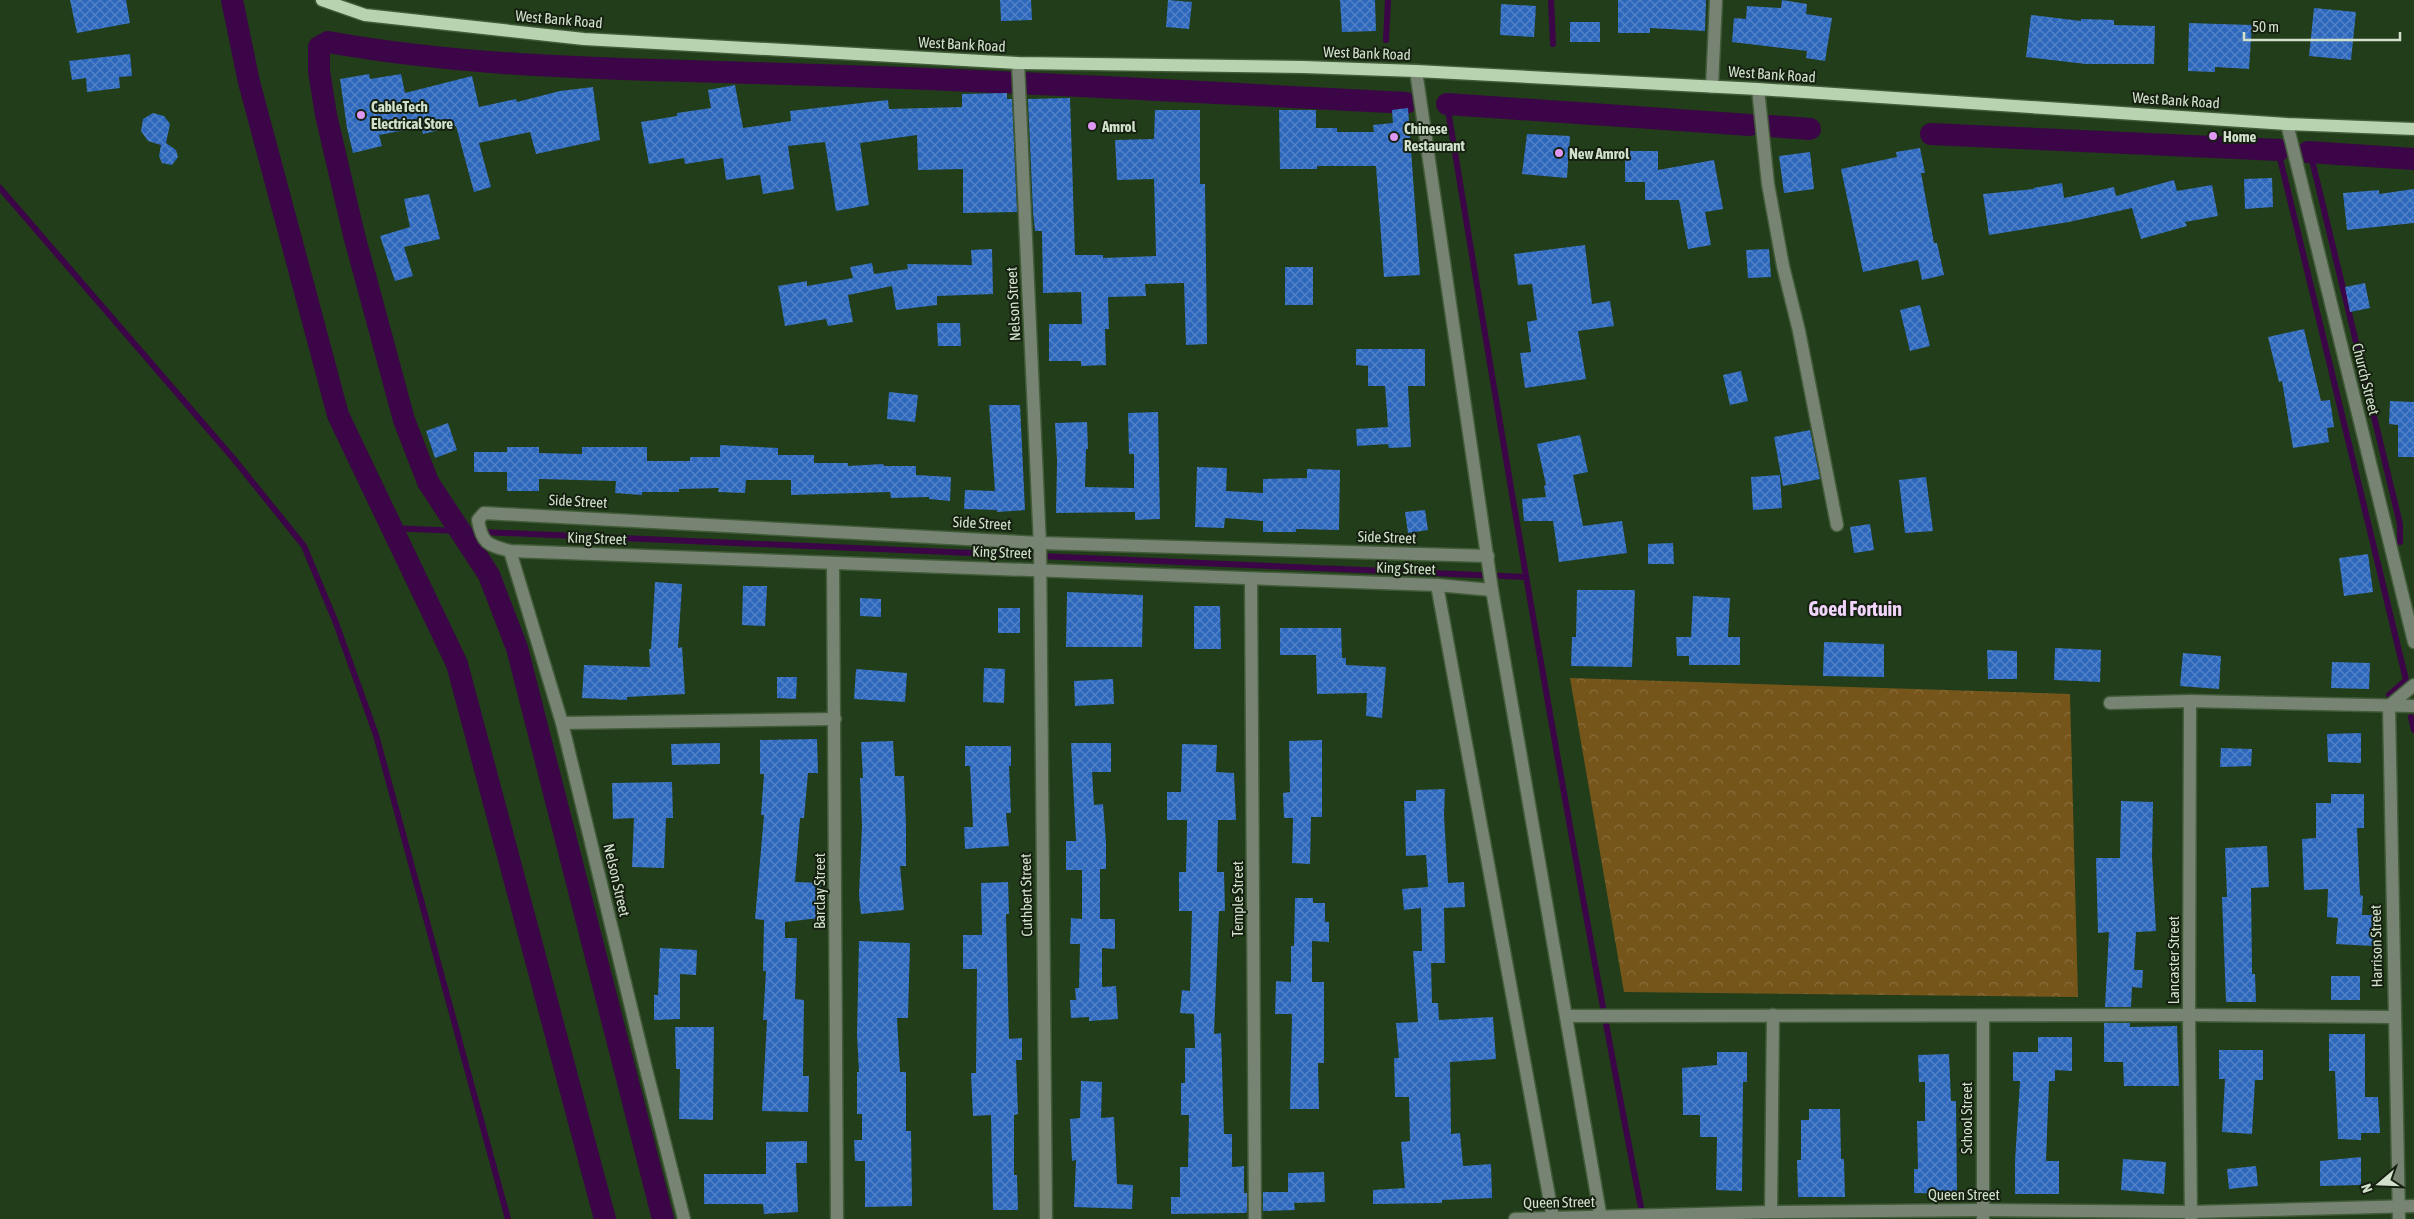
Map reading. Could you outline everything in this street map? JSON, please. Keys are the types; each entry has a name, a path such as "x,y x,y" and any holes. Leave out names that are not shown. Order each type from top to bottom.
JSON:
{"main road":[{"name":"West Bank Road","path":"322,0 365,15 584,39 1018,63 1304,67 1416,71 1758,89 2287,124 2414,130"}],"street":[{"path":"1712,87 1716,0"},
{"name":"Nelson Street","path":"1018,63 1040,568"},
{"path":"1416,71 1492,590 1601,1219"},
{"path":"1758,89 1768,184 1783,266 1799,331 1837,525"},
{"name":"Church Street","path":"2287,124 2414,642"},
{"name":"Side Street","path":"480,533 478,520 484,512 1040,545 1488,556"},
{"name":"King Street","path":"480,533 488,545 510,551 833,563 1040,568 1251,579 1436,585 1492,590"},
{"name":"Nelson Street","path":"510,551 562,723 684,1219"},
{"name":"Barclay Street","path":"833,563 837,1219"},
{"name":"Cuthbert Street","path":"1040,568 1046,1219"},
{"name":"Temple Street","path":"1251,579 1255,1219"},
{"path":"1436,585 1552,1218"},
{"path":"2388,706 2414,685"},
{"path":"2110,703 2190,701 2414,706"},
{"name":"Lancaster Street","path":"2190,701 2189,1015 2191,1216"},
{"name":"Harrison Street","path":"2388,706 2399,1219"},
{"path":"562,723 835,719"},
{"path":"1771,1212 1773,1015"},
{"path":"1567,1016 1982,1017 2189,1015 2394,1017"},
{"name":"School Street","path":"1982,1017 1982,1214"},
{"name":"Queen Street","path":"1515,1219 1601,1219 1771,1212 2191,1216 2414,1206"}],"green space":[{"path":"1570,678 2070,694 2078,997 1624,992"}],"building":[{"path":"70,0 126,0 130,23 77,33"},
{"path":"1000,0 1031,0 1032,20 1001,21"},
{"path":"1168,0 1192,2 1189,29 1166,27"},
{"path":"1340,0 1375,0 1376,31 1342,32"},
{"path":"1618,0 1706,0 1705,31 1650,28 1650,33 1618,33"},
{"path":"1782,0 1807,4 1806,14 1832,18 1825,61 1806,58 1807,51 1732,42 1734,18 1746,19 1747,6 1781,8"},
{"path":"1501,4 1536,6 1534,37 1500,35"},
{"path":"2314,8 2356,12 2351,60 2309,56"},
{"path":"2031,15 2081,21 2081,19 2114,20 2114,25 2155,26 2154,64 2086,64 2026,57"},
{"path":"1570,22 1600,22 1600,42 1570,42"},
{"path":"2189,23 2252,25 2249,69 2215,67 2215,72 2188,71"},
{"path":"130,54 132,76 119,77 120,88 87,92 86,78 72,80 69,61"},
{"path":"369,74 370,79 401,74 405,93 472,76 479,107 516,99 517,102 560,91 593,87 600,140 536,154 530,132 479,143 491,187 474,192 456,126 423,134 421,127 379,135 382,146 353,153 347,128 340,79"},
{"path":"735,85 743,128 791,121 790,111 888,100 889,109 962,107 962,94 1007,93 1007,99 1012,99 1017,212 963,213 963,169 918,170 917,135 860,143 869,205 836,211 825,142 788,146 794,189 763,194 760,175 726,180 723,158 685,164 684,158 649,164 641,122 677,116 677,113 711,108 708,90"},
{"path":"1070,98 1075,255 1103,255 1103,258 1156,256 1154,179 1117,180 1115,140 1154,139 1155,110 1200,110 1200,184 1205,184 1207,344 1186,345 1184,283 1145,284 1146,296 1108,297 1109,329 1105,329 1106,365 1081,366 1081,361 1049,361 1049,324 1082,324 1081,292 1043,293 1042,231 1035,231 1028,99"},
{"path":"1408,108 1420,275 1384,277 1376,166 1317,166 1317,169 1280,169 1279,110 1316,110 1316,128 1337,128 1337,132 1374,132 1373,125 1393,123 1392,110"},
{"path":"153,113 164,116 170,124 166,143 176,150 178,157 172,165 162,163 159,156 161,145 148,141 141,131 143,119"},
{"path":"1527,134 1570,136 1567,178 1522,174"},
{"path":"1920,148 1925,173 1921,173 1934,243 1937,243 1944,275 1922,280 1918,260 1863,272 1841,169 1897,157 1896,152"},
{"path":"1625,151 1658,151 1658,170 1714,160 1723,209 1705,212 1711,245 1688,249 1679,200 1645,200 1645,182 1625,182"},
{"path":"1810,152 1814,189 1784,193 1779,156"},
{"path":"2272,178 2273,207 2245,209 2244,179"},
{"path":"2174,180 2177,191 2212,185 2218,216 2185,222 2187,226 2141,239 2132,208 2069,222 1989,235 1983,194 2034,189 2062,183 2064,198 2114,187 2116,196"},
{"path":"2414,189 2414,223 2347,230 2343,193 2379,190 2379,194"},
{"path":"429,194 440,239 404,247 413,276 395,281 380,236 410,227 404,199"},
{"path":"1585,245 1592,304 1610,301 1614,326 1578,331 1586,379 1525,388 1520,353 1531,352 1527,322 1537,320 1532,284 1518,285 1514,254"},
{"path":"992,249 993,294 937,296 937,305 896,310 892,286 848,295 853,322 828,326 826,319 785,326 778,286 807,281 807,286 853,278 850,267 872,263 874,274 908,269 907,264 972,265 971,250"},
{"path":"1769,249 1771,277 1748,278 1746,250"},
{"path":"1285,267 1313,267 1313,305 1285,305"},
{"path":"2365,283 2370,308 2350,312 2345,287"},
{"path":"1920,305 1930,346 1910,351 1900,310"},
{"path":"937,323 960,323 961,346 938,346"},
{"path":"2304,329 2321,401 2330,400 2334,427 2327,428 2329,442 2293,448 2282,381 2279,382 2268,337"},
{"path":"1356,349 1425,349 1425,386 1408,386 1411,447 1389,448 1388,444 1357,446 1356,429 1388,427 1385,386 1368,386 1368,366 1356,365"},
{"path":"1741,371 1748,401 1730,405 1723,375"},
{"path":"889,392 918,395 915,422 887,419"},
{"path":"2390,401 2414,402 2414,457 2398,457 2398,425 2389,424"},
{"path":"989,405 1020,405 1025,510 997,512 997,510 964,509 965,490 995,491"},
{"path":"1158,412 1160,519 1135,520 1135,512 1056,513 1057,461 1055,423 1087,422 1088,449 1086,449 1085,487 1134,488 1134,454 1129,454 1128,413"},
{"path":"448,423 457,450 435,458 426,431"},
{"path":"1810,430 1820,479 1783,486 1774,437"},
{"path":"1580,435 1588,472 1573,475 1583,526 1622,521 1627,553 1559,562 1553,521 1524,521 1522,499 1546,497 1544,486 1546,485 1537,444"},
{"path":"720,445 778,448 778,455 814,455 814,463 848,463 848,466 883,464 884,466 916,466 916,475 951,477 950,501 929,499 929,497 891,498 890,492 791,495 791,480 746,480 745,493 718,492 719,488 679,489 679,492 642,492 642,495 615,493 616,481 539,479 539,491 507,491 507,472 474,472 474,452 507,452 507,447 539,447 539,453 582,454 582,447 647,447 647,461 690,461 690,457 720,457"},
{"path":"1197,467 1227,468 1226,491 1263,493 1263,479 1307,478 1307,469 1340,470 1339,530 1296,529 1296,532 1263,532 1263,521 1225,518 1224,528 1195,527"},
{"path":"1780,475 1782,508 1753,510 1751,477"},
{"path":"1926,477 1933,531 1905,533 1899,480"},
{"path":"1425,510 1428,530 1408,533 1405,512"},
{"path":"1870,524 1874,550 1854,553 1850,527"},
{"path":"1673,543 1674,564 1648,564 1648,544"},
{"path":"2368,554 2373,592 2344,596 2339,558"},
{"path":"655,582 682,584 678,648 682,647 685,694 627,697 627,700 582,698 584,665 650,667 649,649 651,649"},
{"path":"743,586 767,586 765,626 742,625"},
{"path":"1577,590 1635,590 1632,667 1571,666 1572,637 1576,637"},
{"path":"1067,592 1143,595 1142,647 1066,647"},
{"path":"1693,596 1730,598 1728,637 1740,637 1740,665 1689,665 1689,656 1677,656 1676,637 1691,637"},
{"path":"860,598 881,599 881,617 860,616"},
{"path":"1194,606 1220,606 1221,649 1194,649"},
{"path":"998,608 1020,608 1020,633 998,633"},
{"path":"1280,628 1341,628 1342,658 1346,658 1346,665 1386,667 1382,718 1366,716 1367,693 1317,694 1316,655 1280,655"},
{"path":"1824,642 1884,644 1884,677 1823,676"},
{"path":"2055,648 2101,650 2100,682 2054,680"},
{"path":"1987,650 2017,651 2017,679 1988,679"},
{"path":"2183,653 2221,656 2219,689 2180,686"},
{"path":"2332,662 2370,663 2369,689 2331,688"},
{"path":"984,668 1005,669 1004,703 983,702"},
{"path":"856,669 907,673 905,702 854,699"},
{"path":"777,677 797,677 796,699 777,698"},
{"path":"1113,679 1114,704 1075,706 1074,681"},
{"path":"2361,733 2361,763 2328,762 2327,734"},
{"path":"817,739 818,773 808,773 804,818 800,818 795,882 821,883 819,918 785,922 785,938 797,938 795,999 804,1000 803,1076 809,1076 808,1112 762,1111 767,1020 763,1020 766,971 763,971 764,920 755,919 764,815 761,815 764,774 760,774 760,740"},
{"path":"1322,740 1322,817 1311,817 1310,864 1292,863 1293,818 1284,818 1283,793 1290,792 1289,741"},
{"path":"893,741 895,776 904,776 906,866 900,866 904,910 861,914 859,895 862,826 860,778 863,778 861,742"},
{"path":"720,743 720,764 672,765 671,744"},
{"path":"1071,743 1111,743 1111,772 1092,772 1094,805 1103,804 1106,842 1106,869 1100,869 1100,919 1115,919 1115,949 1102,948 1102,987 1116,986 1118,1019 1089,1021 1089,1017 1071,1018 1070,1000 1076,1000 1075,988 1079,988 1080,944 1070,944 1071,918 1082,919 1082,870 1066,870 1066,841 1076,841"},
{"path":"1182,744 1217,745 1216,772 1234,773 1236,820 1218,820 1217,872 1224,872 1225,911 1219,911 1214,1034 1221,1033 1224,1134 1232,1134 1232,1167 1244,1166 1244,1193 1247,1193 1247,1212 1245,1213 1171,1214 1171,1197 1180,1197 1180,1167 1188,1167 1189,1115 1181,1115 1181,1083 1185,1083 1185,1048 1195,1048 1194,1014 1180,1013 1182,990 1190,991 1192,911 1179,911 1179,872 1186,872 1187,820 1167,820 1167,792 1181,792"},
{"path":"965,746 1011,746 1011,766 1009,766 1011,813 1006,813 1009,846 965,849 964,827 973,827 970,766 965,766"},
{"path":"2221,748 2252,749 2251,766 2220,767"},
{"path":"672,782 673,818 666,818 664,868 632,867 634,818 613,819 612,783"},
{"path":"1445,789 1444,815 1448,883 1464,882 1465,907 1444,908 1445,963 1431,963 1432,1003 1438,1003 1439,1020 1493,1017 1496,1059 1450,1062 1451,1134 1460,1133 1463,1166 1491,1164 1492,1198 1442,1200 1442,1203 1373,1204 1373,1190 1405,1188 1401,1142 1410,1141 1409,1097 1395,1097 1394,1058 1399,1058 1396,1023 1418,1022 1413,951 1422,951 1421,908 1404,910 1402,889 1428,887 1426,855 1406,856 1404,801 1416,801 1416,790"},
{"path":"2331,794 2364,794 2364,828 2357,828 2360,895 2363,896 2362,915 2374,915 2373,946 2336,944 2338,918 2327,917 2328,889 2304,890 2302,839 2316,838 2316,803 2331,803"},
{"path":"2121,801 2153,802 2152,857 2156,931 2136,932 2134,970 2143,970 2142,988 2132,987 2131,1007 2105,1007 2109,932 2098,933 2096,858 2120,858"},
{"path":"2267,846 2269,887 2251,888 2252,974 2255,974 2256,1002 2226,1002 2222,897 2227,897 2225,848"},
{"path":"1008,882 1009,914 1006,914 1009,1039 1022,1038 1022,1060 1016,1060 1018,1114 1014,1115 1014,1175 1017,1175 1018,1210 993,1210 991,1115 973,1116 971,1073 976,1073 977,969 963,969 963,935 982,935 981,883"},
{"path":"1295,898 1313,898 1313,903 1325,903 1325,922 1329,922 1329,942 1312,941 1312,982 1324,982 1324,1063 1318,1063 1319,1109 1290,1109 1292,1014 1275,1014 1276,981 1291,982 1291,946 1294,946"},
{"path":"859,941 910,943 908,1018 897,1018 900,1072 906,1072 906,1131 911,1131 912,1206 865,1207 865,1161 855,1161 854,1140 862,1140 862,1114 857,1114 857,1072 859,1072 857,1034"},
{"path":"660,948 697,950 696,975 680,974 680,1019 654,1020 654,995 658,995"},
{"path":"2331,976 2360,976 2360,1000 2331,1000"},
{"path":"2104,1023 2130,1023 2130,1027 2177,1026 2179,1086 2124,1086 2123,1062 2104,1062"},
{"path":"675,1027 714,1027 713,1120 679,1119 680,1069 676,1069"},
{"path":"2329,1034 2365,1034 2365,1097 2378,1097 2380,1133 2361,1133 2361,1140 2338,1139 2335,1071 2329,1071"},
{"path":"2038,1037 2072,1037 2072,1071 2055,1070 2055,1081 2049,1081 2046,1161 2059,1161 2059,1194 2015,1194 2020,1081 2013,1081 2013,1052 2038,1052"},
{"path":"2219,1050 2263,1050 2263,1080 2255,1080 2252,1134 2222,1132 2225,1079 2219,1079"},
{"path":"1717,1052 1747,1052 1747,1082 1743,1082 1742,1191 1716,1190 1717,1137 1700,1137 1700,1115 1683,1115 1682,1068 1717,1065"},
{"path":"1949,1054 1951,1101 1956,1101 1957,1194 1914,1193 1914,1169 1918,1169 1917,1121 1925,1121 1925,1082 1919,1082 1918,1055"},
{"path":"1081,1081 1102,1082 1101,1118 1114,1117 1117,1184 1133,1185 1132,1209 1074,1207 1076,1160 1072,1161 1070,1119 1080,1118"},
{"path":"1809,1109 1840,1109 1841,1159 1844,1159 1845,1197 1798,1197 1797,1160 1801,1160 1801,1120 1809,1120"},
{"path":"807,1141 807,1163 796,1163 798,1212 764,1214 763,1204 704,1204 704,1174 766,1174 766,1142"},
{"path":"2361,1157 2361,1185 2320,1186 2320,1161"},
{"path":"2123,1159 2166,1162 2164,1194 2121,1190"},
{"path":"2256,1166 2258,1186 2229,1189 2227,1169"},
{"path":"1324,1172 1325,1202 1294,1203 1295,1210 1263,1211 1263,1192 1288,1192 1288,1173"}],"waterway":[{"path":"232,0 249,82 338,415 457,664 605,1219"},
{"path":"1386,40 1388,0"},
{"path":"1551,0 1553,44"},
{"path":"663,1219 517,648 489,575 428,482 404,420 354,235 326,115 319,71 319,47 328,42 450,59 512,64 636,70 967,80 1406,103"},
{"path":"1447,104 1541,662 1643,1218"},
{"path":"1447,104 1750,125"},
{"path":"1770,126 1810,129"},
{"path":"1931,134 2279,150"},
{"path":"2278,150 2406,680 2389,695"},
{"path":"2308,152 2414,159"},
{"path":"2310,152 2400,524 2400,542"},
{"path":"0,188 233,458 304,546 336,623 376,735 508,1219"},
{"path":"390,528 1525,577"},
{"path":"2411,717 2414,730"}],"place":[{"name":"CableTech Electrical Store","path":"361,115"},
{"name":"Amrol","path":"1092,126"},
{"name":"Home","path":"2213,136"},
{"name":"Chinese Restaurant","path":"1394,137"},
{"name":"New Amrol","path":"1559,153"}],"district":[{"name":"Goed Fortuin","path":"1855,608"}]}
